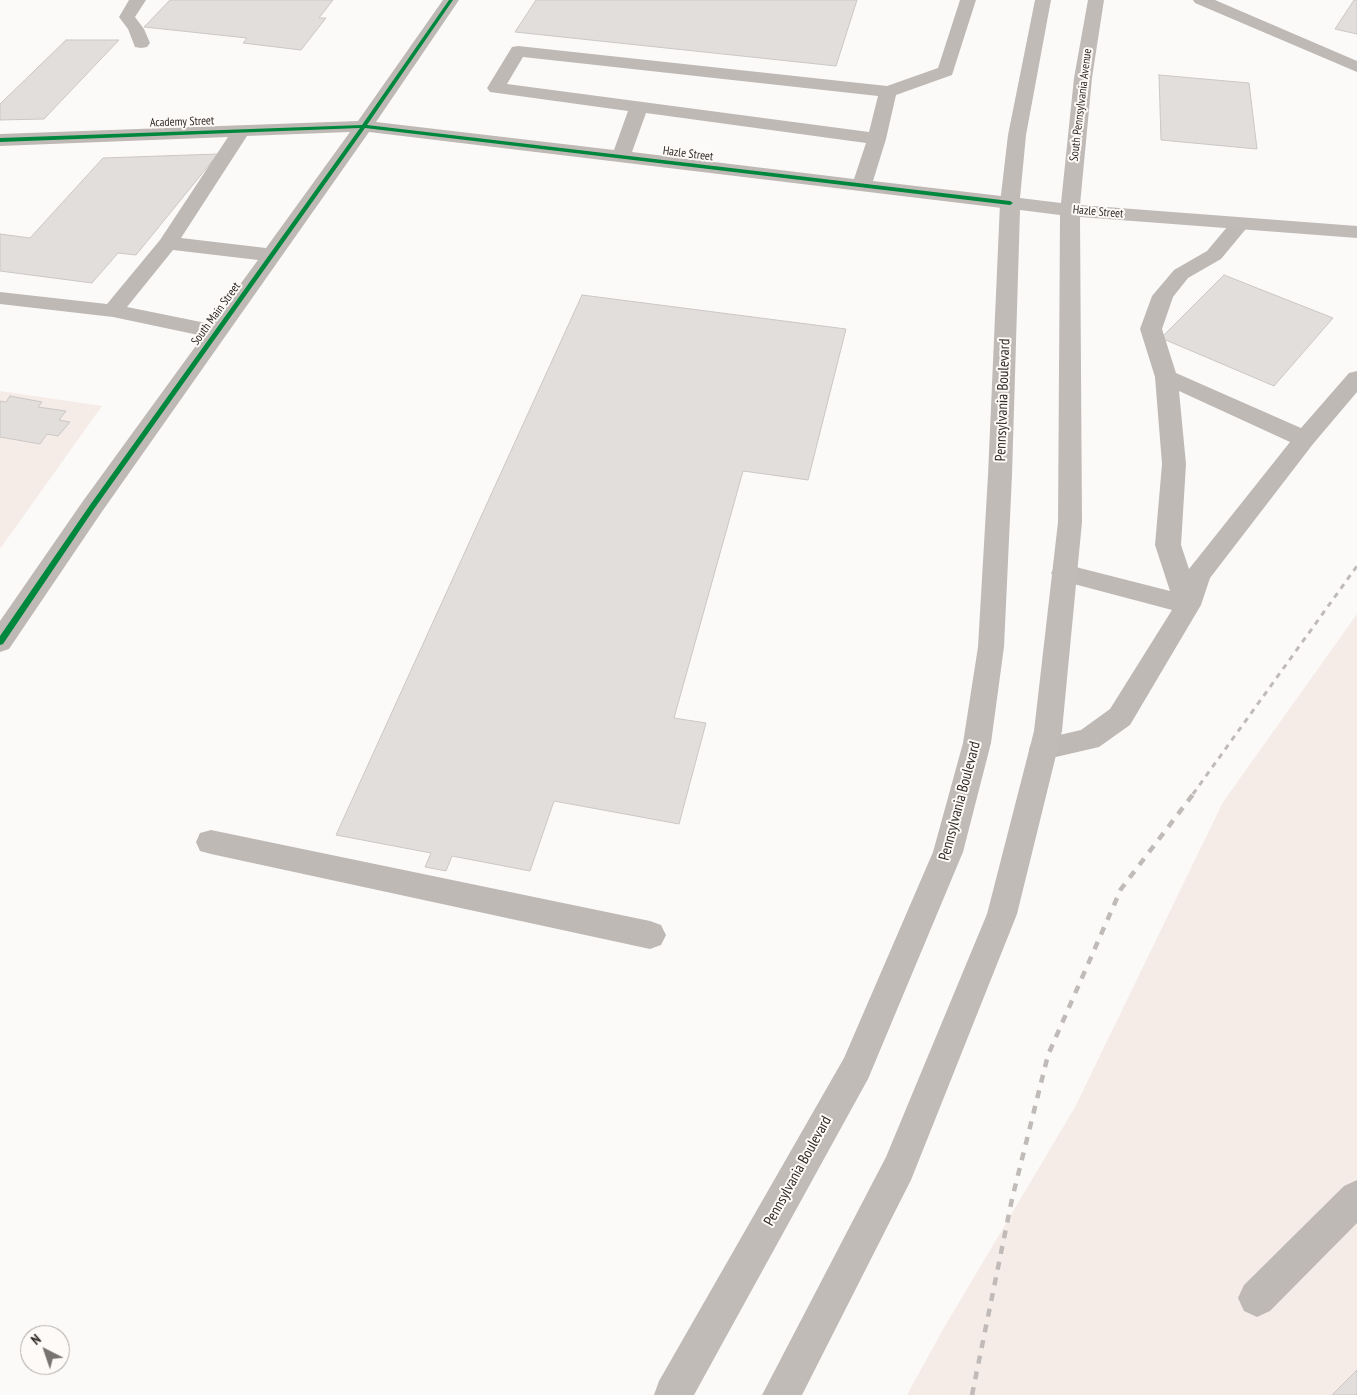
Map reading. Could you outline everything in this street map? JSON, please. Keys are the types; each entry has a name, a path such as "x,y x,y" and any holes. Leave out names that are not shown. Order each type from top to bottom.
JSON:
{"main road":[{"path":"1010,203 1017,135 1043,0"},
{"name":"South Pennsylvania Avenue","path":"1070,210 1082,78 1096,0"},
{"name":"Hazle Street","path":"1010,203 1070,210 1357,232"},
{"name":"Pennsylvania Boulevard","path":"673,1395 856,1068 948,852 977,743 991,647 1000,475 1010,203"},
{"path":"781,1395 899,1168 1002,914 1048,731 1070,522 1070,210"}],"street":[{"path":"138,0 132,6 127,17 136,29 141,43"},
{"name":"South Main Street","path":"0,642 92,506 364,126 451,0"},
{"path":"877,139 496,88 518,51 888,92 946,70 968,0"},
{"path":"1201,0 1357,67"},
{"path":"862,185 877,139 888,92"},
{"path":"621,157 639,108"},
{"name":"Academy Street","path":"2,145 364,126"},
{"name":"Hazle Street","path":"364,126 1010,203"},
{"path":"113,311 168,243 241,131"},
{"path":"1188,605 1168,545 1174,464 1166,377 1151,328 1164,296 1181,274 1214,255 1240,224"},
{"path":"168,243 272,255"},
{"path":"0,298 113,311 217,332"},
{"path":"1166,377 1305,439"},
{"path":"1043,749 1089,739 1120,717 1188,605 1198,575 1305,439 1357,378"},
{"path":"1064,573 1188,605"},
{"path":"211,842 650,935"},
{"path":"1257,1298 1357,1198"}],"shaded area":[{"path":"0,391 102,406 0,549"},
{"path":"1357,614 1357,1395 907,1395 942,1331 1075,1107 1223,802"}],"building":[{"path":"170,0 333,0 319,18 326,18 301,50 243,43 247,38 144,27"},
{"path":"536,0 857,0 836,66 515,32"},
{"path":"1354,0 1357,0 1357,34 1335,29"},
{"path":"66,40 119,40 44,119 0,120 0,104"},
{"path":"1159,75 1249,83 1257,149 1161,140"},
{"path":"218,154 136,255 118,253 92,283 0,271 0,234 30,238 103,158"},
{"path":"1224,275 1333,318 1274,386 1161,338"},
{"path":"582,295 846,329 808,480 743,471 674,718 706,723 679,824 554,801 530,871 452,856 446,871 425,867 431,853 336,835"},
{"path":"10,396 42,402 38,407 66,411 59,420 70,422 58,436 47,434 40,444 0,437 0,401 6,402"},
{"path":"1357,1370 1357,1395 1332,1395"}],"railway":[{"path":"1193,794 1357,566"},
{"path":"972,1395 1012,1199 1048,1055 1121,889 1194,793"}],"cycle path":[{"path":"0,642 92,507 364,126 451,0"},
{"path":"0,140 364,126 1010,203"}]}
